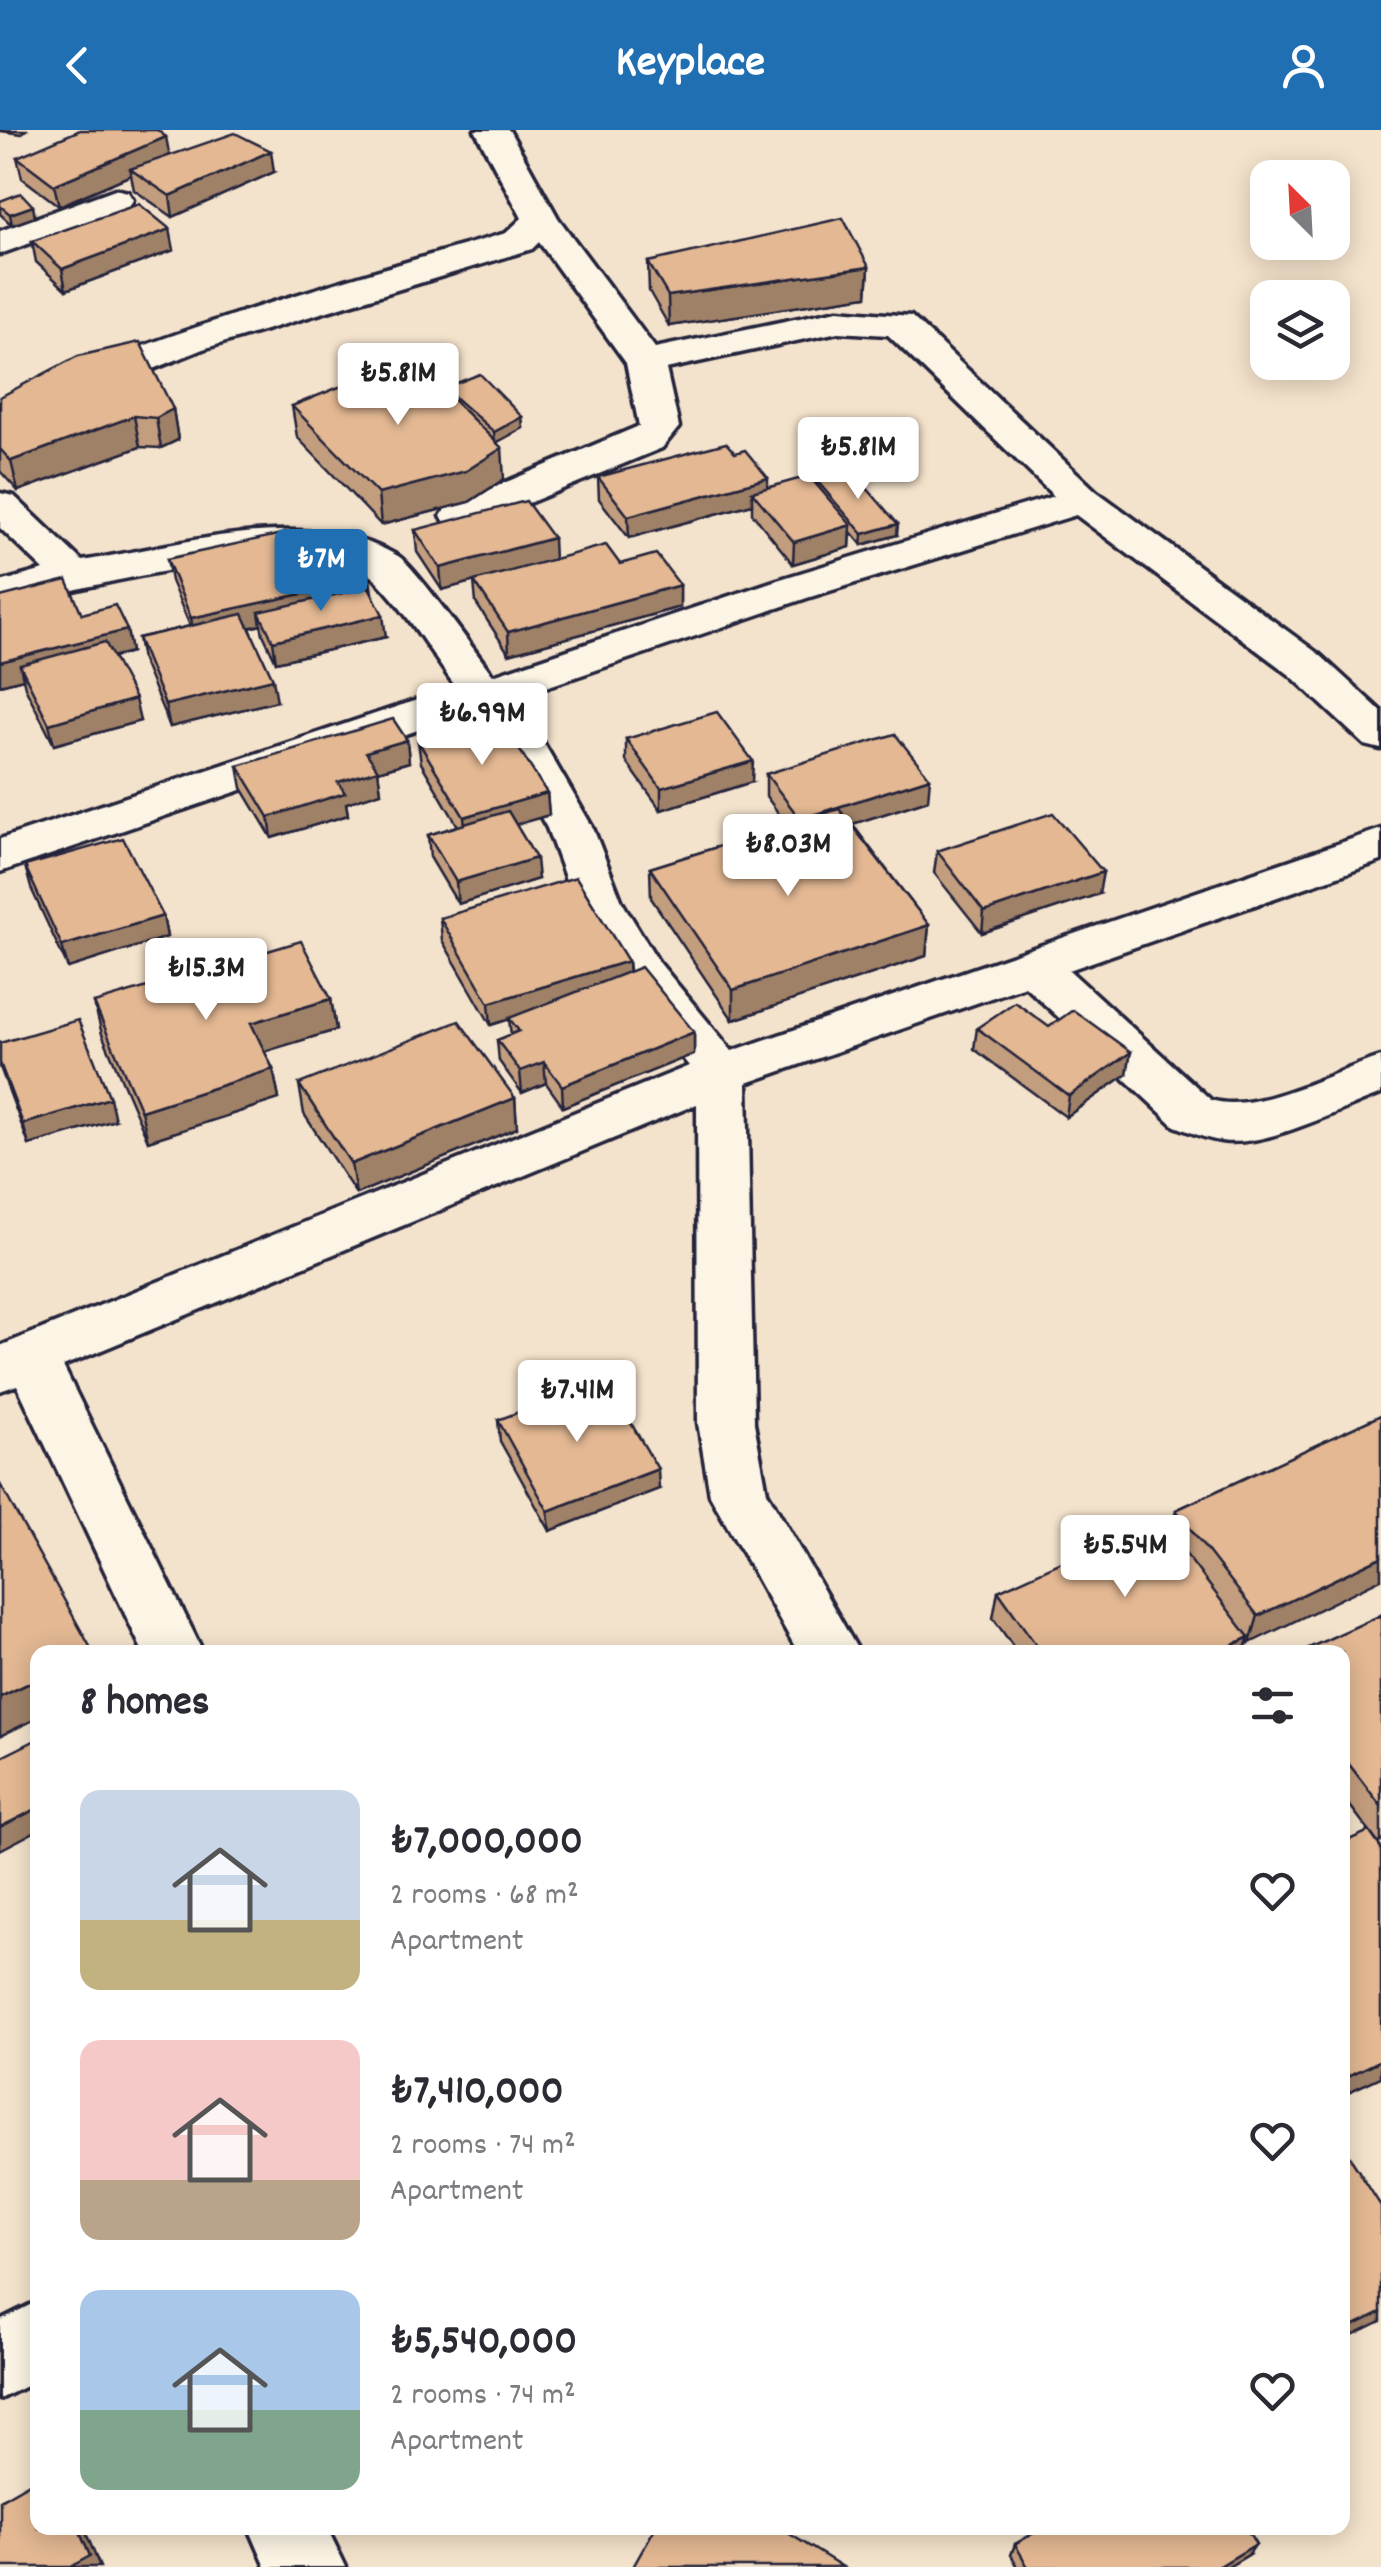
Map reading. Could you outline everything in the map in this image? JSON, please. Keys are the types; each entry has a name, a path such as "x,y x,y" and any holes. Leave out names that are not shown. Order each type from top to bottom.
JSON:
{"street":[{"path":"461,516 648,440 659,427 646,362 541,220 492,130"},
{"path":"0,243 115,200"},
{"path":"0,420 78,381 334,296 519,241 541,220"},
{"path":"646,362 838,321 898,324 1082,500 1305,665 1381,735"},
{"path":"0,856 792,589 1082,500"},
{"path":"0,505 73,575"},
{"path":"0,595 73,575 252,547 302,544 347,551 386,566 530,759 570,828 598,902 640,973 722,1073 726,1424 731,1459 739,1495 825,1645"},
{"path":"169,1645 16,1363 722,1073 1381,844"},
{"path":"1033,965 1193,1113 1222,1123 1258,1120 1381,1075"},
{"path":"0,2363 30,2342"},
{"path":"290,2535 308,2567"}],"building":[{"path":"80,130 157,130 166,137 54,185 17,157"},
{"path":"235,133 271,151 170,196 130,169"},
{"path":"21,193 33,206 10,214 0,206 0,201"},
{"path":"139,204 170,229 62,269 32,241"},
{"path":"843,218 869,267 668,296 648,262"},
{"path":"140,342 173,409 156,418 134,416 11,461 0,449 0,397 78,356"},
{"path":"411,358 502,448 466,471 378,494 292,406"},
{"path":"480,374 522,417 494,432 444,388"},
{"path":"726,443 735,453 745,450 768,478 628,516 598,477"},
{"path":"852,471 898,524 863,534 817,481"},
{"path":"809,476 851,525 794,542 752,492"},
{"path":"526,501 553,538 440,568 415,530"},
{"path":"282,534 297,565 357,552 370,579 191,618 167,559"},
{"path":"606,545 620,564 656,554 680,585 508,632 474,581"},
{"path":"67,580 82,614 115,605 127,630 0,662 0,597"},
{"path":"369,587 383,615 273,641 259,612"},
{"path":"243,614 273,679 165,705 138,638"},
{"path":"105,642 135,699 49,724 20,665"},
{"path":"717,712 753,761 661,788 626,739"},
{"path":"393,719 407,740 366,752 378,770 338,782 345,793 269,817 238,766"},
{"path":"500,719 547,793 464,817 418,741"},
{"path":"895,734 930,778 800,819 766,774"},
{"path":"839,809 929,925 733,990 650,868"},
{"path":"508,811 536,858 456,882 428,835"},
{"path":"1053,813 1103,872 984,912 937,851"},
{"path":"123,838 163,916 62,946 25,866"},
{"path":"576,877 628,961 489,1003 440,918"},
{"path":"301,941 331,999 251,1023 273,1069 141,1111 94,1003"},
{"path":"641,967 694,1032 562,1086 544,1062 520,1071 497,1040 519,1031 509,1018"},
{"path":"1015,1002 1049,1027 1073,1010 1131,1052 1069,1096 977,1028"},
{"path":"78,1020 110,1098 23,1124 0,1063 0,1043"},
{"path":"459,1021 515,1098 351,1164 299,1084"},
{"path":"605,1379 658,1469 548,1511 498,1420"},
{"path":"1381,1415 1381,1557 1258,1616 1176,1510"},
{"path":"0,1484 89,1645 30,1645 30,1683 0,1697"},
{"path":"1158,1518 1249,1637 1232,1645 1036,1645 998,1591"},
{"path":"1381,1615 1381,1806 1350,1765 1350,1645 1315,1645"},
{"path":"30,1743 30,1812 0,1827 0,1758"},
{"path":"1369,1831 1381,1848 1381,2060 1350,2075 1350,1839"},
{"path":"1350,2158 1381,2206 1381,2312 1350,2327"},
{"path":"30,2483 30,2535 81,2535 90,2556 70,2567 0,2567 0,2500"},
{"path":"651,2535 791,2535 843,2567 633,2567"},
{"path":"1031,2535 1250,2535 1256,2544 1218,2567 1028,2567 1015,2544"}]}
